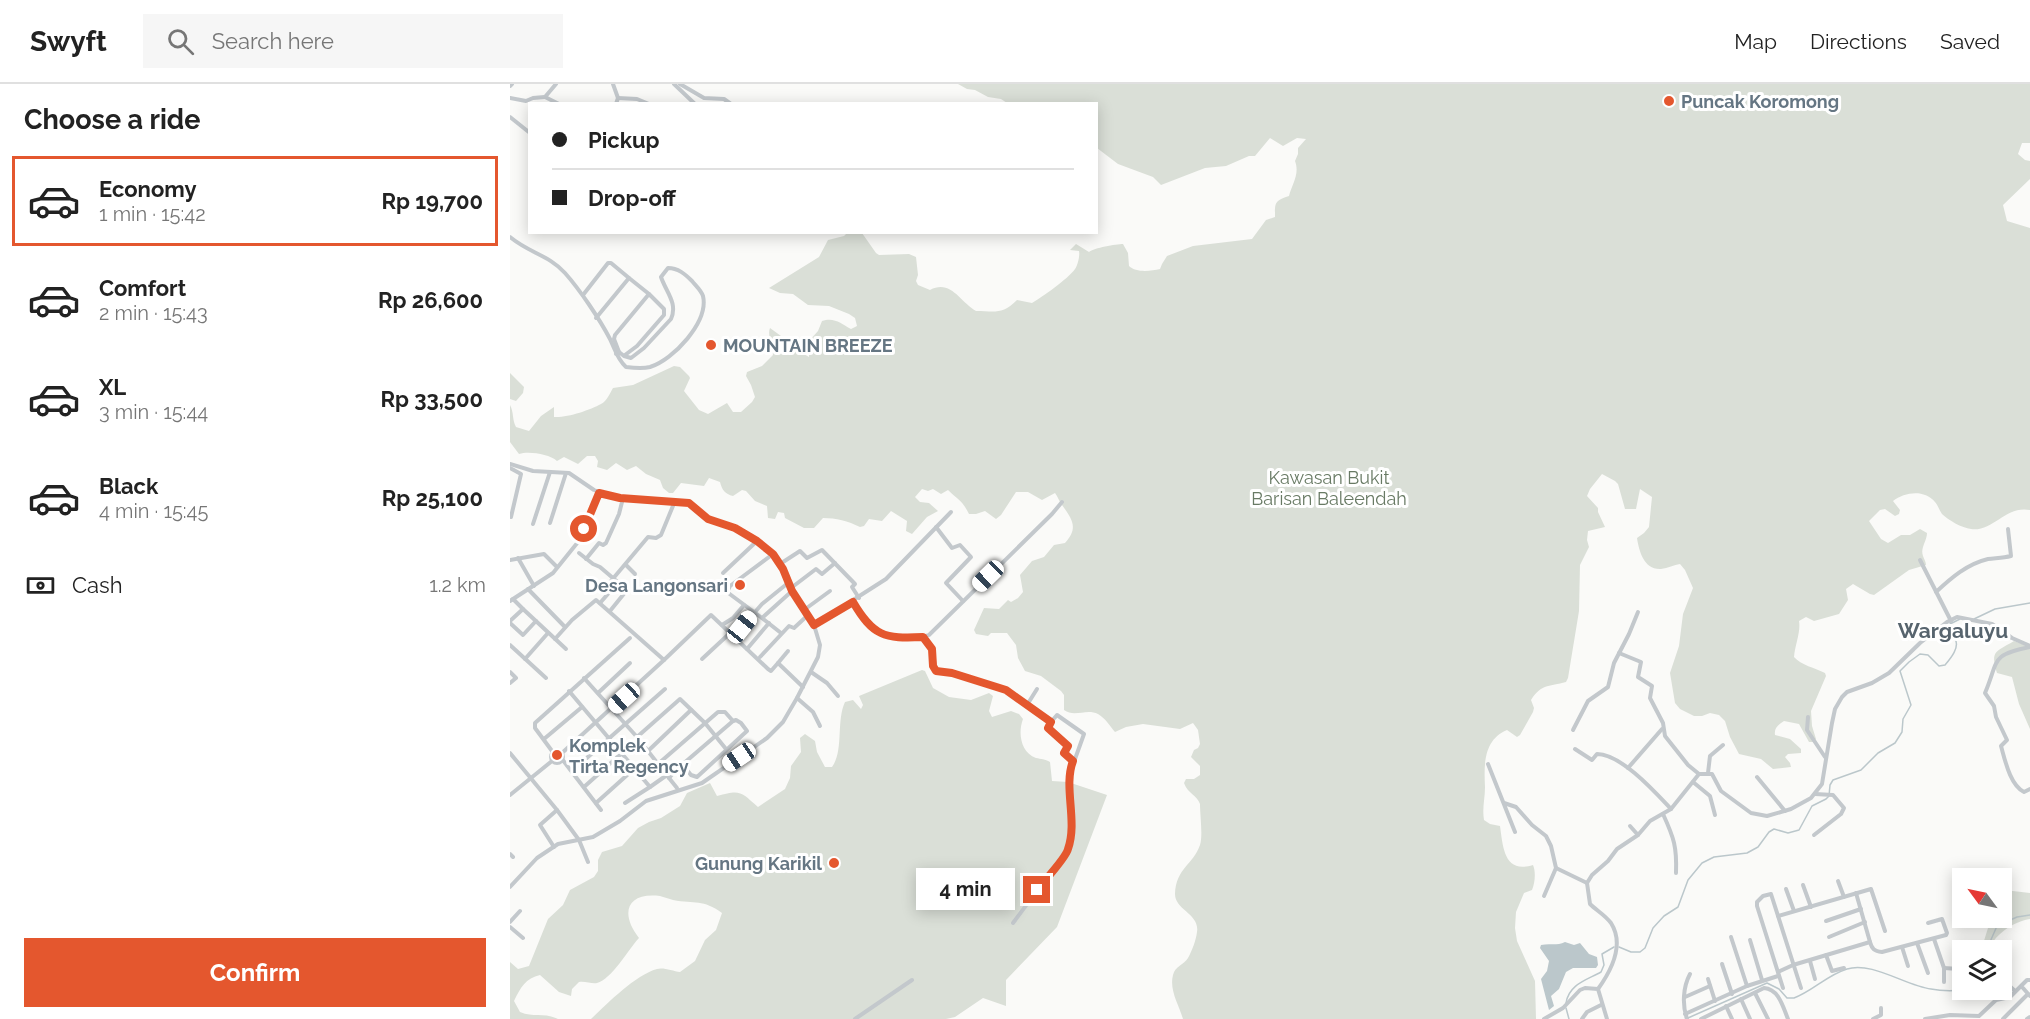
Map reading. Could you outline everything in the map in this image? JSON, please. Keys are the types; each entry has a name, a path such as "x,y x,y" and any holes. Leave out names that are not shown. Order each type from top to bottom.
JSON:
{"street":[{"path":"545,97 556,84"},
{"path":"613,84 617,101 637,99 644,102"},
{"path":"674,84 693,102"},
{"path":"680,84 704,98 724,99 728,102"},
{"path":"510,98 526,101 545,97 555,102"},
{"path":"510,117 528,131"},
{"path":"510,237 521,247 554,262 565,273 583,295 596,318 610,339 617,353 626,367 638,369 655,365 674,353 690,335 703,312 704,299 701,292 687,276 668,268 662,280 674,304 671,318 632,358 617,353"},
{"path":"583,295 608,262 611,262 664,309 664,315 638,346 624,356"},
{"path":"596,318 629,278"},
{"path":"617,353 615,335 649,294"},
{"path":"510,466 533,471 566,473 599,493 623,498 675,501 693,505 708,519 735,528 773,554 791,590 814,625 820,645 819,654 811,672 775,731 706,780 646,801 593,837 565,842 554,847 537,858 510,887"},
{"path":"510,466 521,474 510,518"},
{"path":"533,524 550,472"},
{"path":"550,523 566,473"},
{"path":"567,649 511,600 552,574 578,542 599,493"},
{"path":"586,559 598,543 603,545 606,543 619,514 623,498"},
{"path":"600,603 614,587 610,582 626,566 648,537 656,538 661,535 675,501"},
{"path":"853,602 863,619 875,631 896,637 923,637 937,628 1053,514 1062,502"},
{"path":"814,625 886,579 951,512"},
{"path":"936,527 952,549 960,545 971,557 946,583 963,601"},
{"path":"1936,592 1953,576 1972,564 2011,556 2008,529"},
{"path":"723,573 757,541"},
{"path":"780,564 800,551 807,558 820,550 855,584 852,587 859,598"},
{"path":"579,553 614,578 627,591 610,612"},
{"path":"510,560 544,554 557,567"},
{"path":"773,554 727,590 781,633"},
{"path":"518,558 534,586"},
{"path":"1920,560 1951,621"},
{"path":"762,618 816,569 822,574 835,563"},
{"path":"626,566 635,574"},
{"path":"702,659 788,583"},
{"path":"528,589 565,627"},
{"path":"804,610 830,591"},
{"path":"769,599 775,605"},
{"path":"555,639 565,627 596,600 664,660"},
{"path":"722,625 733,618 744,605"},
{"path":"523,609 510,622 523,635 536,621"},
{"path":"1573,730 1590,699 1608,687 1614,663 1638,612"},
{"path":"602,810 562,759 562,753 612,709 708,616 712,615 770,670 788,651"},
{"path":"760,657 789,626 795,628 808,615"},
{"path":"1606,1019 1598,989 1609,973 1617,943 1612,925 1590,903 1587,883 1592,874 1608,861 1617,849 1638,836 1650,822 1671,809 1700,774 1708,773 1716,778 1721,790 1751,813 1767,816 1801,805 1814,794 1823,780 1834,716 1847,692 1872,683 1889,673 1920,643 1955,618 1992,624 2012,638 2030,646"},
{"path":"747,649 769,623"},
{"path":"525,659 548,633"},
{"path":"923,637 932,649 933,666 936,671 952,673 1006,690 1051,722"},
{"path":"552,761 550,755 552,752 534,725 569,690 630,638"},
{"path":"510,645 546,678"},
{"path":"2030,646 2000,656 1985,693 1994,706 1996,717 2007,740 2001,746 2012,776 2021,791 2030,789"},
{"path":"1619,653 1641,662 1638,677 1652,686 1650,696 1662,722 1665,736 1679,756 1700,774"},
{"path":"598,693 630,663"},
{"path":"778,663 803,687"},
{"path":"510,672 516,678 510,683"},
{"path":"811,672 827,683 838,696"},
{"path":"584,678 637,737 677,788"},
{"path":"572,771 665,689"},
{"path":"1027,705 1037,689"},
{"path":"569,690 650,787"},
{"path":"797,698 813,712 820,726"},
{"path":"637,737 680,699 705,723 726,749"},
{"path":"544,739 582,706"},
{"path":"648,751 691,710"},
{"path":"658,764 717,712 723,711 733,721 741,723 747,732 696,777 691,775 683,765"},
{"path":"1013,923 1069,849 1072,812 1070,772 1084,734 1057,715 1048,728 1068,746 1064,753 1073,761"},
{"path":"1808,717 1807,730 1826,758"},
{"path":"625,803 668,777 733,721"},
{"path":"1628,768 1663,729"},
{"path":"1708,773 1710,756 1723,745"},
{"path":"1575,749 1592,759 1597,754 1606,755 1628,768 1638,775 1671,809"},
{"path":"552,752 557,750 562,753"},
{"path":"510,753 579,840 588,862"},
{"path":"584,788 622,753"},
{"path":"552,761 556,763 562,759"},
{"path":"510,795 552,761"},
{"path":"1488,764 1515,832"},
{"path":"596,803 634,768"},
{"path":"1757,777 1785,811"},
{"path":"1692,782 1710,796 1715,815"},
{"path":"1814,794 1835,796 1844,808 1814,835"},
{"path":"1504,802 1516,807 1532,825 1546,836 1551,846 1556,868 1544,896"},
{"path":"554,847 540,825 557,810"},
{"path":"1663,814 1674,838 1676,873"},
{"path":"1630,826 1638,836"},
{"path":"1556,868 1587,883"},
{"path":"1838,881 1844,897"},
{"path":"1803,885 1811,907"},
{"path":"1786,889 1794,911"},
{"path":"1778,916 1870,889 1885,932"},
{"path":"1856,893 1872,949 1876,951 1882,952 1946,935 1942,920 1928,923"},
{"path":"1783,988 1757,906 1757,902 1763,896 1770,894 1801,988"},
{"path":"1826,921 1861,909"},
{"path":"510,922 520,910"},
{"path":"1829,938 1865,922"},
{"path":"510,927 523,938"},
{"path":"1731,937 1747,986"},
{"path":"1934,939 1944,968 1944,982"},
{"path":"1750,940 1762,980"},
{"path":"1690,974 1686,981 1684,997 1686,1016 1793,965 1870,942"},
{"path":"1917,944 1928,973"},
{"path":"1902,947 1908,966"},
{"path":"1826,955 1832,971 1844,968"},
{"path":"1810,961 1815,979"},
{"path":"1722,964 1732,994"},
{"path":"1944,968 1952,969"},
{"path":"1708,979 1716,1001"},
{"path":"855,1019 912,980"},
{"path":"1925,1019 1950,1015 1979,1016 1996,1000 2008,998 2027,980 2030,980"},
{"path":"1684,997 1710,986"},
{"path":"1544,1019 1568,1004 1576,992 1582,988 1598,989"},
{"path":"1701,1019 1712,1016 1726,1006 1767,988 1776,993 1788,1019"},
{"path":"2012,988 2015,991"},
{"path":"2003,1019 2029,995 2023,988"},
{"path":"1755,993 1768,1019"},
{"path":"1741,999 1750,1019"},
{"path":"1582,1019 1587,1012 1601,1005"},
{"path":"1726,1006 1732,1019"},
{"path":"1873,1019 1881,1015 1881,1008"}],"green space":[{"name":"Kawasan Bukit Barisan Baleendah","path":"958,84 2030,84 2030,143 2022,143 2018,154 2030,161 2030,179 2003,205 2007,221 2030,228 2030,510 2014,511 1986,527 1971,529 1951,521 1931,498 1914,493 1893,501 1900,510 1899,514 1895,516 1885,509 1880,510 1869,521 1881,539 1888,543 1901,535 1910,535 1920,529 1927,533 1922,550 1926,565 1909,570 1874,595 1853,584 1846,589 1848,600 1839,614 1814,621 1806,617 1799,621 1794,657 1825,673 1826,676 1811,711 1816,739 1809,742 1799,724 1782,722 1778,725 1775,735 1790,739 1801,749 1801,753 1788,754 1785,757 1791,767 1773,769 1761,759 1739,754 1725,721 1719,715 1710,713 1694,716 1680,709 1675,703 1670,673 1679,646 1683,614 1693,588 1680,564 1661,569 1650,566 1643,559 1637,538 1649,527 1652,497 1640,489 1636,509 1625,509 1618,484 1602,474 1587,496 1598,508 1605,527 1588,531 1589,547 1580,565 1579,611 1568,678 1566,682 1546,686 1539,691 1531,700 1533,712 1520,735 1517,737 1507,730 1499,734 1489,747 1485,762 1484,820 1500,826 1504,850 1511,862 1523,867 1533,865 1534,868 1533,887 1532,890 1524,893 1516,912 1515,928 1517,941 1535,981 1536,1019 1183,1019 1173,992 1172,981 1176,970 1191,952 1197,926 1179,904 1175,894 1178,878 1197,852 1201,841 1200,804 1184,783 1186,779 1194,779 1200,775 1200,766 1191,757 1200,744 1198,730 1193,723 1180,729 1143,724 1115,732 1094,712 1068,712 1064,710 1064,695 1061,691 1041,676 1025,671 1018,658 1016,645 1007,633 991,633 988,636 976,634 974,630 984,608 999,609 1008,600 1011,602 1018,598 1023,592 1020,575 1032,561 1044,557 1054,545 1065,543 1072,533 1073,528 1069,515 1055,493 1042,500 1028,492 1016,492 996,519 985,511 969,514 962,503 948,490 941,494 933,489 928,491 922,489 915,497 920,502 929,503 938,511 927,517 912,534 906,531 907,521 891,511 882,521 869,519 864,526 860,527 842,520 823,518 814,528 804,528 785,518 784,513 778,512 775,519 768,518 767,506 755,501 746,491 742,490 733,496 730,495 724,491 720,482 709,478 704,486 681,483 673,493 669,493 663,488 660,480 646,474 636,466 627,470 616,463 607,470 597,467 598,461 595,456 587,456 578,464 564,457 557,461 539,454 519,454 510,442 510,405 516,427 529,431 541,416 554,407 554,417 585,411 603,403 613,388 633,385 674,366 680,367 689,376 684,391 699,410 708,414 727,403 733,412 741,412 755,397 746,376 747,372 762,366 773,355 770,328 781,336 796,341 804,354 809,357 809,341 818,331 822,321 834,320 851,329 857,326 855,318 849,314 829,306 808,305 793,294 780,293 769,288 819,257 828,240 846,234 863,234 879,255 909,254 916,257 918,285 930,290 937,287 950,289 976,311 998,311 1007,308 1017,300 1032,303 1067,278 1078,263 1079,251 1070,250 1076,244 1089,252 1105,246 1123,244 1128,253 1129,266 1136,270 1148,271 1160,269 1167,256 1193,246 1252,239 1266,220 1275,217 1275,206 1278,201 1289,196 1296,175 1295,161 1298,148 1306,139 1297,138 1283,146 1270,138 1255,156 1249,156 1226,166 1205,168 1161,185 1153,177 1118,164 1098,149 1098,102 1006,102"},
{"path":"510,373 524,387 523,393 516,401 510,399"},
{"path":"2014,641 2030,647 2030,729 2019,704 2012,677 1997,673 1994,660 1999,650"},
{"path":"922,670 925,671 933,688 949,697 971,700 989,693 993,696 989,711 992,717 1011,711 1019,714 1023,719 1021,735 1024,746 1031,755 1050,762 1052,781 1068,782 1107,795 1057,927 1006,980 1006,1006 983,998 955,1017 946,1019 591,1019 622,991 649,972 662,968 680,972 695,961 705,940 716,930 722,913 715,909 699,903 649,896 633,901 630,906 629,921 639,938 608,976 597,983 579,982 572,989 571,996 559,992 540,975 535,976 524,984 514,1001 520,1012 558,1019 510,1019 510,962 518,969 529,966 548,919 563,905 570,890 594,877 598,871 598,860 602,852 622,846 638,828 661,818 680,806 687,793 710,783 717,796 740,793 758,807 785,789 790,778 791,766 801,752 800,738 805,734 815,741 817,752 825,767 832,767 838,753 842,710 845,702 853,700 861,709 863,705 859,696"},
{"path":"2012,891 2030,893 2030,919 2012,926"},
{"path":"1988,928 2008,928 1995,940 1984,940"}],"shaded area":[{"path":"1565,942 1574,945 1580,943 1589,954 1597,957 1598,965 1596,968 1573,968 1566,972 1559,989 1551,996 1554,1006 1549,1010 1541,979 1547,971 1549,961 1540,948 1541,945"}],"waterway":[{"path":"1974,619 1995,609 2030,603"},
{"path":"1619,947 1631,952 1640,952 1645,948 1653,928 1664,916 1678,907 1688,880 1702,863 1714,857 1747,853 1758,847 1774,829 1788,833 1799,830 1812,806 1829,796 1833,780 1861,770 1878,753 1895,743 1902,732 1903,719 1911,705 1900,671 1920,654 1928,655 1939,666 1945,665 1956,645 1955,639 1946,636 1945,632 1950,624 1960,619"},
{"path":"1991,940 1997,926 2017,917 2030,915"},
{"path":"1566,1003 1575,987 1601,972 1604,965 1602,954 1614,947"},
{"path":"1688,1018 1767,983 1779,989 1787,998 1794,998 1840,972 1857,967 1878,971 1921,987 1952,990"},
{"path":"1566,1008 1569,1019"}],"place":[{"name":"Puncak Koromong","path":"1669,101"},
{"name":"MOUNTAIN BREEZE","path":"711,345"},
{"name":"Desa Langonsari","path":"740,585"},
{"name":"Komplek Tirta Regency","path":"557,755"},
{"name":"Gunung Karikil","path":"834,863"}],"district":[{"name":"Wargaluyu","path":"1953,630"}],"route":[{"path":"584,529 599,493 620,498 689,503 708,519 735,528 764,545 783,569 792,591 814,625 853,602 863,619 875,631 896,637 923,637 932,649 933,666 936,671 961,675 1006,690 1051,722 1048,728 1068,746 1064,753 1073,761 1070,772 1071,836 1069,849 1065,856 1037,890"}]}
